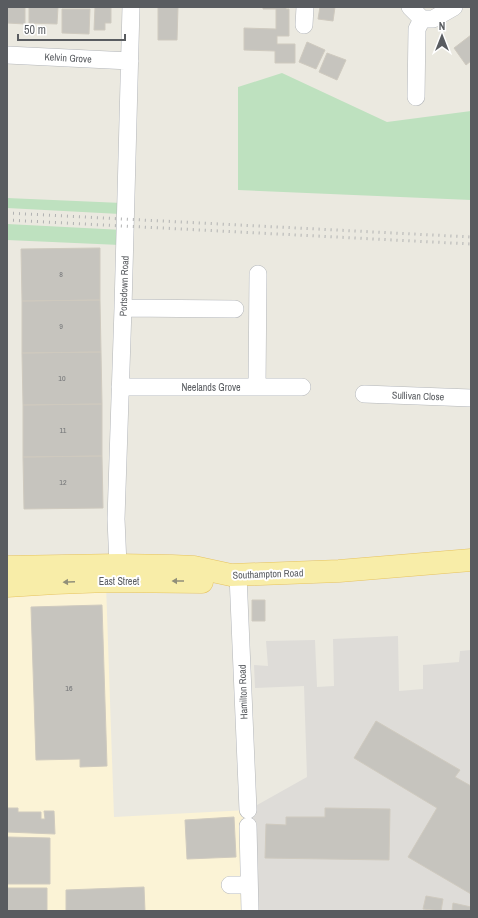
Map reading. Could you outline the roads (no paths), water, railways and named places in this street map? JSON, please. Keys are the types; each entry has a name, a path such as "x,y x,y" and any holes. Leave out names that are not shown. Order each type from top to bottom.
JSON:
{"main road":[{"name":"Southampton Road","path":"7,567 118,565 194,567 234,575 339,571 471,560"},
{"name":"East Street","path":"7,586 54,582 206,582 234,575"}],"street":[{"name":"Portsdown Road","path":"118,565 116,519 131,7"},
{"path":"304,25 305,7"},
{"path":"416,97 416,13 433,19 454,7"},
{"name":"Kelvin Grove","path":"7,55 130,61"},
{"path":"257,387 258,274"},
{"path":"123,308 235,309"},
{"name":"Neelands Grove","path":"120,386 302,387"},
{"name":"Sullivan Close","path":"364,394 471,398"},
{"name":"Hamilton Road","path":"234,575 248,818 250,911"},
{"path":"230,885 249,885"}],"railway":[{"path":"7,213 471,237"},
{"path":"7,220 471,244"}]}
